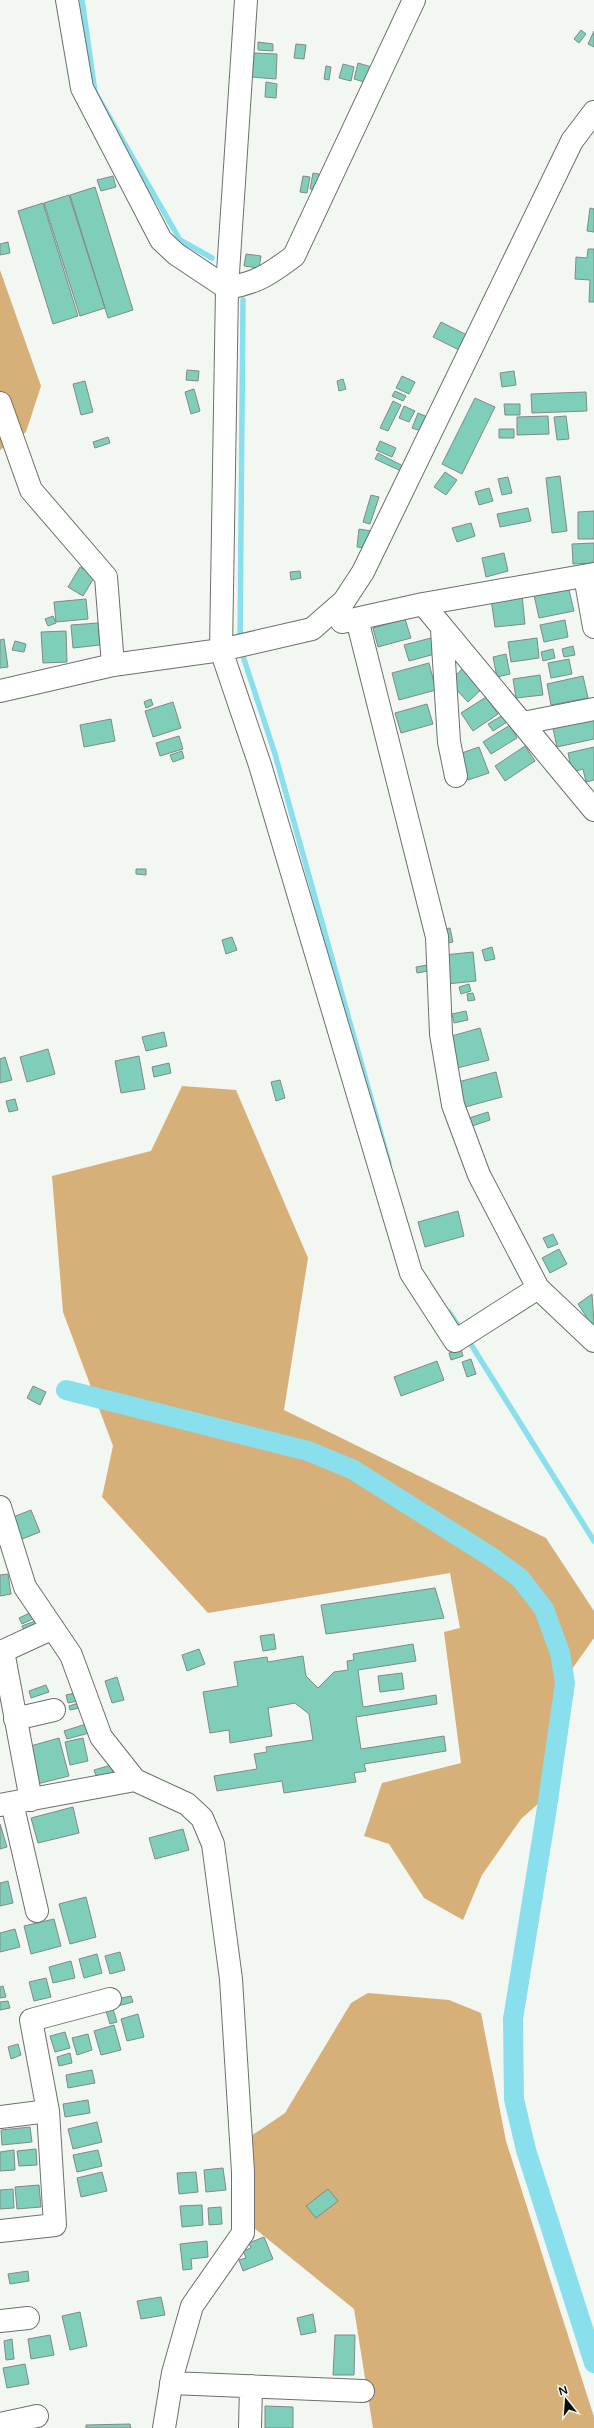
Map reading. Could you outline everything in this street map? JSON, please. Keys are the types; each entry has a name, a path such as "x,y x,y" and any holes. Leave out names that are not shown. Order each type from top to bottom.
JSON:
{"street":[{"path":"67,0 82,88 161,240 176,254 227,288 250,284 274,271 294,256 414,0"},
{"path":"246,0 227,288 234,647 260,765 411,1273 455,1341 538,1288"},
{"path":"312,629 344,601 364,572 572,141 594,112"},
{"path":"0,403 32,490 106,577 113,665"},
{"path":"0,691 113,665 234,647 423,604 589,575 594,627"},
{"path":"423,604 442,630 523,723 594,810"},
{"path":"357,619 436,937 441,1034 453,1105 479,1175 538,1288 594,1341"},
{"path":"442,630 449,742 456,776"},
{"path":"523,723 594,709"},
{"path":"1,1511 25,1587 71,1655 101,1737 135,1780 187,1804 202,1818 213,1844 231,1979 243,2164 243,2233 192,2306 171,2383 164,2428"},
{"path":"35,1911 14,1803 15,1718 3,1651 53,1628"},
{"path":"15,1718 54,1710"},
{"path":"14,1803 135,1780"},
{"path":"0,2231 55,2225 48,2111 31,2020 85,1998 110,1999"},
{"path":"0,2116 48,2111"},
{"path":"171,2383 363,2391"},
{"path":"250,2428 251,2386"},
{"path":"6,2418 37,2416"}],"shaded area":[{"path":"0,270 41,386 26,432 0,450"},
{"path":"182,1086 236,1090 308,1258 284,1410 546,1538 594,1611 594,1638 560,1686 541,1801 521,1819 482,1875 463,1920 424,1898 389,1844 364,1836 382,1783 461,1763 444,1632 460,1628 450,1573 208,1613 102,1497 113,1446 63,1312 52,1176 151,1151"},
{"path":"368,1993 449,2000 481,2013 506,2141 594,2417 594,2428 373,2428 354,2309 249,2224 248,2138 285,2113 351,2003"}],"building":[{"path":"581,30 586,34 579,43 574,39"},
{"path":"594,31 594,47 588,44"},
{"path":"258,42 273,44 273,51 258,50"},
{"path":"296,44 306,45 304,59 294,58"},
{"path":"254,53 277,54 276,79 252,77"},
{"path":"358,63 375,68 371,84 354,79"},
{"path":"343,64 354,67 351,81 339,78"},
{"path":"326,66 331,67 329,80 324,79"},
{"path":"266,82 277,84 276,98 265,97"},
{"path":"313,173 319,174 316,190 310,189"},
{"path":"113,176 116,187 101,191 97,180"},
{"path":"303,176 310,177 307,193 300,192"},
{"path":"95,187 133,310 108,318 70,195"},
{"path":"69,195 105,308 80,316 44,203"},
{"path":"43,203 78,316 53,324 18,211"},
{"path":"590,208 594,209 594,232 587,231"},
{"path":"8,242 10,253 0,255 0,244"},
{"path":"588,249 594,249 594,302 589,302 590,280 575,279 576,257 587,258"},
{"path":"246,254 261,256 259,268 244,266"},
{"path":"441,322 469,336 461,351 433,337"},
{"path":"187,370 199,371 198,381 186,380"},
{"path":"514,371 516,385 502,387 500,373"},
{"path":"402,376 415,382 409,394 396,388"},
{"path":"343,379 346,389 339,391 337,381"},
{"path":"85,381 93,412 81,415 73,384"},
{"path":"194,389 200,411 191,414 185,392"},
{"path":"395,391 406,396 403,401 392,396"},
{"path":"586,392 587,411 532,413 531,394"},
{"path":"475,398 495,407 462,474 442,464"},
{"path":"393,401 401,405 388,431 380,428"},
{"path":"504,404 520,404 520,415 505,415"},
{"path":"404,406 415,411 409,422 399,418"},
{"path":"418,413 430,418 424,432 412,428"},
{"path":"548,416 549,434 517,435 517,417"},
{"path":"566,416 569,439 557,440 554,417"},
{"path":"499,429 514,429 514,438 499,438"},
{"path":"108,437 110,443 95,448 93,442"},
{"path":"380,441 396,448 392,457 376,450"},
{"path":"378,453 403,466 401,471 375,459"},
{"path":"445,472 457,480 446,495 434,487"},
{"path":"560,476 567,531 552,533 546,478"},
{"path":"508,477 512,493 502,495 498,479"},
{"path":"489,488 493,501 479,505 475,492"},
{"path":"371,495 379,497 370,524 363,522"},
{"path":"528,508 531,521 500,527 497,514"},
{"path":"594,511 594,539 578,539 578,512"},
{"path":"471,523 475,536 457,542 452,528"},
{"path":"359,529 371,531 368,548 357,547"},
{"path":"594,543 594,563 573,564 572,544"},
{"path":"504,553 508,571 486,577 482,558"},
{"path":"80,567 95,576 83,596 68,587"},
{"path":"300,571 301,578 291,580 290,572"},
{"path":"568,586 574,611 539,618 534,595"},
{"path":"522,595 525,624 495,627 491,599"},
{"path":"86,599 88,619 56,622 54,602"},
{"path":"53,616 56,623 48,626 45,619"},
{"path":"405,619 411,638 378,647 373,628"},
{"path":"565,620 568,637 544,642 540,625"},
{"path":"98,623 100,645 73,648 71,625"},
{"path":"66,631 67,662 43,663 41,632"},
{"path":"431,638 435,654 409,661 404,645"},
{"path":"537,638 539,658 511,662 508,642"},
{"path":"4,639 8,667 0,668 0,640"},
{"path":"15,641 26,644 24,652 12,650"},
{"path":"573,646 575,655 564,657 562,649"},
{"path":"553,649 555,658 543,661 541,652"},
{"path":"506,654 510,674 497,677 493,657"},
{"path":"569,659 572,674 551,678 548,663"},
{"path":"429,663 436,690 399,700 392,673"},
{"path":"465,666 484,687 468,702 449,682"},
{"path":"540,675 543,695 516,698 513,679"},
{"path":"583,676 588,698 551,705 547,684"},
{"path":"486,697 498,714 473,731 461,713"},
{"path":"151,699 153,705 146,708 144,702"},
{"path":"173,702 181,728 153,737 145,711"},
{"path":"427,704 433,724 401,733 395,713"},
{"path":"503,715 507,722 493,731 488,724"},
{"path":"594,715 594,739 557,747 552,724"},
{"path":"111,719 115,741 84,747 80,725"},
{"path":"510,725 517,738 491,754 483,742"},
{"path":"179,736 183,749 160,756 156,743"},
{"path":"525,746 535,761 505,781 495,766"},
{"path":"479,747 489,773 468,780 459,754"},
{"path":"594,747 594,780 586,782 583,769 572,772 568,753"},
{"path":"182,751 184,758 173,762 170,755"},
{"path":"136,869 146,869 146,875 136,874"},
{"path":"450,928 453,942 448,943 445,929"},
{"path":"232,937 237,950 226,954 222,940"},
{"path":"492,947 495,959 485,961 482,950"},
{"path":"473,952 476,981 447,984 444,955"},
{"path":"427,965 428,971 417,973 416,967"},
{"path":"469,984 471,991 461,994 459,987"},
{"path":"473,993 475,1000 468,1001 467,994"},
{"path":"466,1011 468,1020 454,1023 452,1014"},
{"path":"480,1028 489,1060 457,1068 448,1037"},
{"path":"164,1032 167,1046 146,1051 142,1037"},
{"path":"48,1049 55,1074 27,1082 20,1057"},
{"path":"139,1056 145,1089 121,1093 115,1061"},
{"path":"5,1057 12,1080 0,1083 0,1059"},
{"path":"169,1063 171,1073 154,1077 152,1067"},
{"path":"496,1072 502,1097 465,1107 458,1082"},
{"path":"280,1080 285,1098 276,1101 271,1082"},
{"path":"15,1099 18,1110 9,1112 6,1101"},
{"path":"488,1112 490,1120 472,1126 469,1118"},
{"path":"458,1211 464,1236 425,1247 418,1222"},
{"path":"553,1234 558,1244 548,1248 543,1238"},
{"path":"559,1249 567,1264 550,1273 542,1258"},
{"path":"592,1294 594,1323 591,1324 578,1304"},
{"path":"461,1349 463,1356 451,1360 449,1353"},
{"path":"471,1359 476,1374 467,1377 462,1362"},
{"path":"437,1361 444,1380 401,1396 394,1377"},
{"path":"33,1386 46,1392 40,1405 27,1398"},
{"path":"31,1510 40,1532 17,1541 8,1519"},
{"path":"8,1574 11,1594 0,1596 0,1575"},
{"path":"435,1588 444,1618 326,1634 321,1605"},
{"path":"36,1610 39,1616 22,1624 19,1618"},
{"path":"40,1619 42,1625 25,1632 22,1626"},
{"path":"274,1634 276,1649 263,1651 260,1636"},
{"path":"413,1644 416,1661 358,1670 363,1707 436,1695 437,1704 356,1717 361,1749 444,1736 446,1751 364,1764 366,1771 354,1773 356,1782 284,1793 282,1781 217,1791 214,1776 257,1769 254,1754 267,1752 266,1747 313,1740 309,1714 295,1703 268,1708 272,1736 230,1743 229,1730 210,1733 203,1692 238,1686 234,1662 267,1657 268,1662 303,1656 306,1676 318,1688 334,1672 348,1670 347,1661 354,1660 353,1654"},
{"path":"199,1649 205,1664 187,1671 182,1655"},
{"path":"402,1673 404,1689 380,1692 378,1676"},
{"path":"117,1677 124,1700 112,1703 105,1681"},
{"path":"46,1685 49,1692 31,1698 29,1691"},
{"path":"79,1692 82,1700 68,1703 66,1695"},
{"path":"82,1702 84,1707 70,1710 69,1706"},
{"path":"86,1724 89,1733 67,1739 64,1731"},
{"path":"59,1738 69,1776 37,1784 27,1747"},
{"path":"83,1738 88,1761 70,1765 65,1742"},
{"path":"111,1765 113,1774 97,1778 94,1770"},
{"path":"73,1807 79,1833 38,1843 31,1818"},
{"path":"0,1824 7,1847 0,1849"},
{"path":"183,1829 189,1850 155,1859 149,1838"},
{"path":"8,1881 13,1903 0,1906 0,1883"},
{"path":"86,1897 96,1937 70,1944 59,1904"},
{"path":"54,1919 61,1946 31,1954 24,1926"},
{"path":"15,1929 20,1947 0,1952 0,1933"},
{"path":"120,1952 125,1970 110,1974 105,1956"},
{"path":"97,1954 102,1973 84,1978 79,1959"},
{"path":"71,1961 75,1978 53,1983 49,1967"},
{"path":"46,1978 51,1997 34,2001 29,1982"},
{"path":"3,1986 6,1997 0,1998 0,1987"},
{"path":"131,1996 133,2002 114,2007 113,2000"},
{"path":"8,2001 10,2008 0,2010 0,2002"},
{"path":"113,2009 117,2022 110,2024 106,2011"},
{"path":"138,2014 144,2037 127,2041 121,2019"},
{"path":"114,2025 121,2050 101,2055 94,2031"},
{"path":"65,2032 70,2048 55,2052 50,2036"},
{"path":"88,2034 92,2050 77,2055 72,2038"},
{"path":"18,2044 21,2055 11,2059 8,2047"},
{"path":"70,2053 72,2063 59,2066 57,2057"},
{"path":"92,2070 95,2083 68,2088 66,2075"},
{"path":"88,2100 90,2113 65,2117 63,2104"},
{"path":"97,2122 102,2142 73,2149 68,2129"},
{"path":"30,2127 32,2142 2,2145 1,2130"},
{"path":"36,2149 37,2165 19,2166 17,2151"},
{"path":"14,2150 15,2170 0,2171 0,2152"},
{"path":"98,2150 102,2166 77,2172 73,2155"},
{"path":"223,2168 226,2190 206,2192 204,2170"},
{"path":"102,2172 107,2191 81,2197 77,2178"},
{"path":"196,2172 198,2192 179,2194 177,2173"},
{"path":"39,2185 41,2207 17,2209 15,2187"},
{"path":"13,2189 14,2208 0,2209 0,2190"},
{"path":"328,2189 338,2201 316,2218 306,2206"},
{"path":"202,2205 203,2225 182,2227 180,2206"},
{"path":"221,2207 222,2224 209,2225 208,2208"},
{"path":"264,2237 273,2259 243,2271 239,2260 246,2258 243,2251 251,2248 249,2243"},
{"path":"207,2241 208,2257 191,2259 192,2269 183,2270 180,2244"},
{"path":"28,2271 29,2281 10,2284 8,2274"},
{"path":"161,2297 165,2315 141,2319 137,2301"},
{"path":"80,2312 87,2346 70,2350 62,2316"},
{"path":"313,2314 316,2332 301,2335 297,2318"},
{"path":"50,2335 54,2355 31,2359 28,2339"},
{"path":"335,2335 355,2335 354,2375 333,2375"},
{"path":"12,2339 14,2359 6,2360 4,2341"},
{"path":"25,2364 29,2384 7,2388 3,2368"},
{"path":"265,2406 293,2407 293,2428 265,2428"},
{"path":"130,2424 131,2428 86,2428 86,2425"}],"waterway":[{"path":"82,0 95,92 180,240 212,258"},
{"path":"240,642 243,300"},
{"path":"241,650 275,754 389,1163"},
{"path":"449,1312 462,1331"},
{"path":"467,1338 594,1541"},
{"path":"66,1390 308,1451 352,1469 493,1558 520,1578 544,1609 560,1653 565,1683 546,1814 513,2019 514,2099 526,2150 594,2363"}]}
